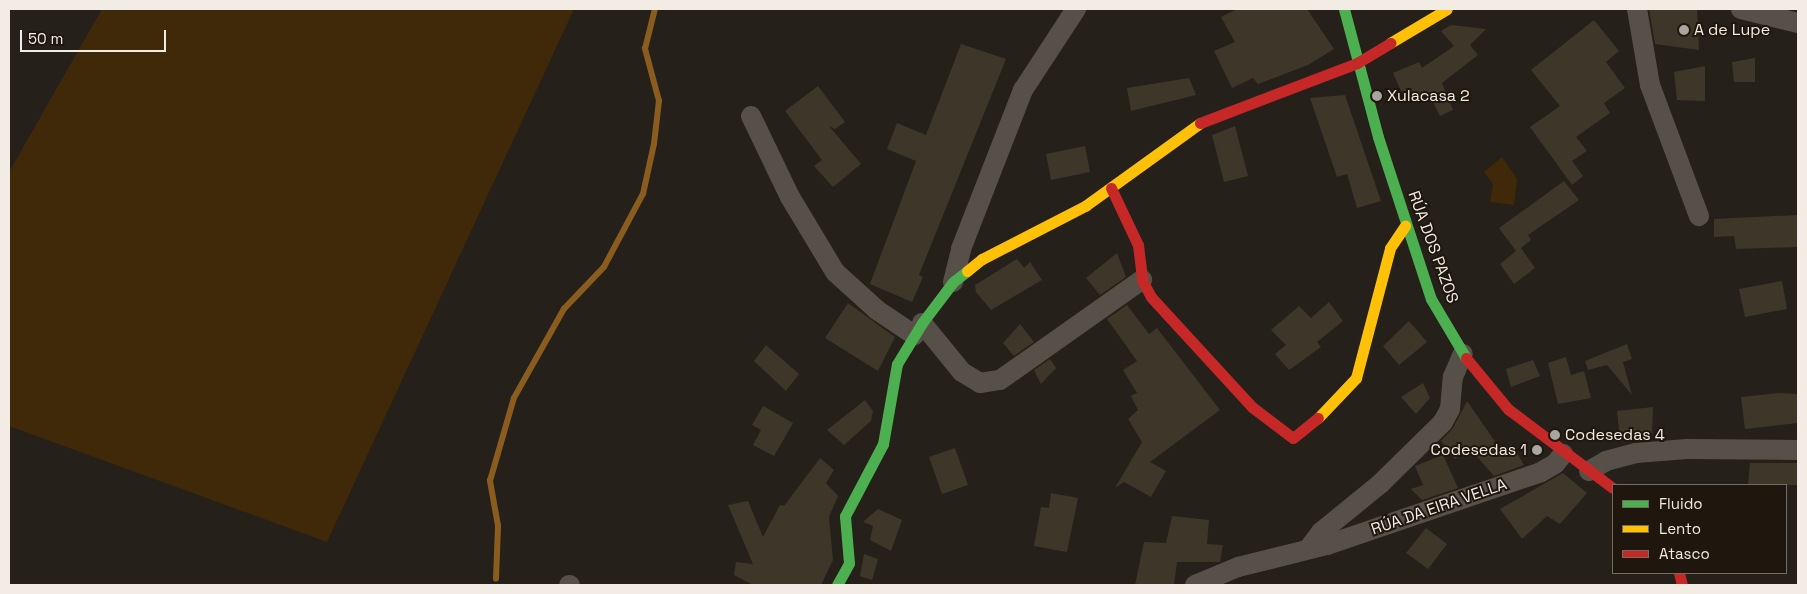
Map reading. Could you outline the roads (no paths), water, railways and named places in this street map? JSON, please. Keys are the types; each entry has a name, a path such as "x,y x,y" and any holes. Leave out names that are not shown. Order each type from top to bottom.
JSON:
{"street":[{"path":"953,282 961,249 1023,90 1076,9"},
{"name":"RÚA DOS PAZOS","path":"1344,9 1357,64 1406,226 1431,299 1463,354 1508,410 1564,454 1612,487"},
{"path":"837,585 849,563 845,516 882,444 897,364 918,329 953,282 982,259 1111,188 1200,122 1357,64 1447,9"},
{"path":"1636,9 1650,85 1699,216"},
{"path":"1741,9 1798,23"},
{"path":"750,116 790,197 835,272 877,310 918,329 962,372 980,382 1000,380 1142,280"},
{"path":"1111,188 1138,245 1142,280 1175,325 1252,407 1293,438 1329,410 1356,378 1367,347 1390,248 1406,226"},
{"name":"RÚA DA EIRA VELLA","path":"1309,548 1321,532 1380,484 1443,422 1450,409 1453,377 1463,354"},
{"path":"1589,471 1606,461 1636,453 1687,449 1798,450"},
{"name":"RÚA DA EIRA VELLA","path":"1196,585 1238,567 1327,545 1541,472 1555,464 1564,454"}],"waterway":[{"path":"496,579 498,526 490,481 514,398 564,309 604,267 643,194 654,144 659,101 645,49 655,9"}],"place":[{"name":"A de Lupe","path":"1684,30"},
{"name":"Xulacasa 2","path":"1377,96"},
{"name":"Codesedas 4","path":"1555,435"},
{"name":"Codesedas 1","path":"1537,450"}]}
